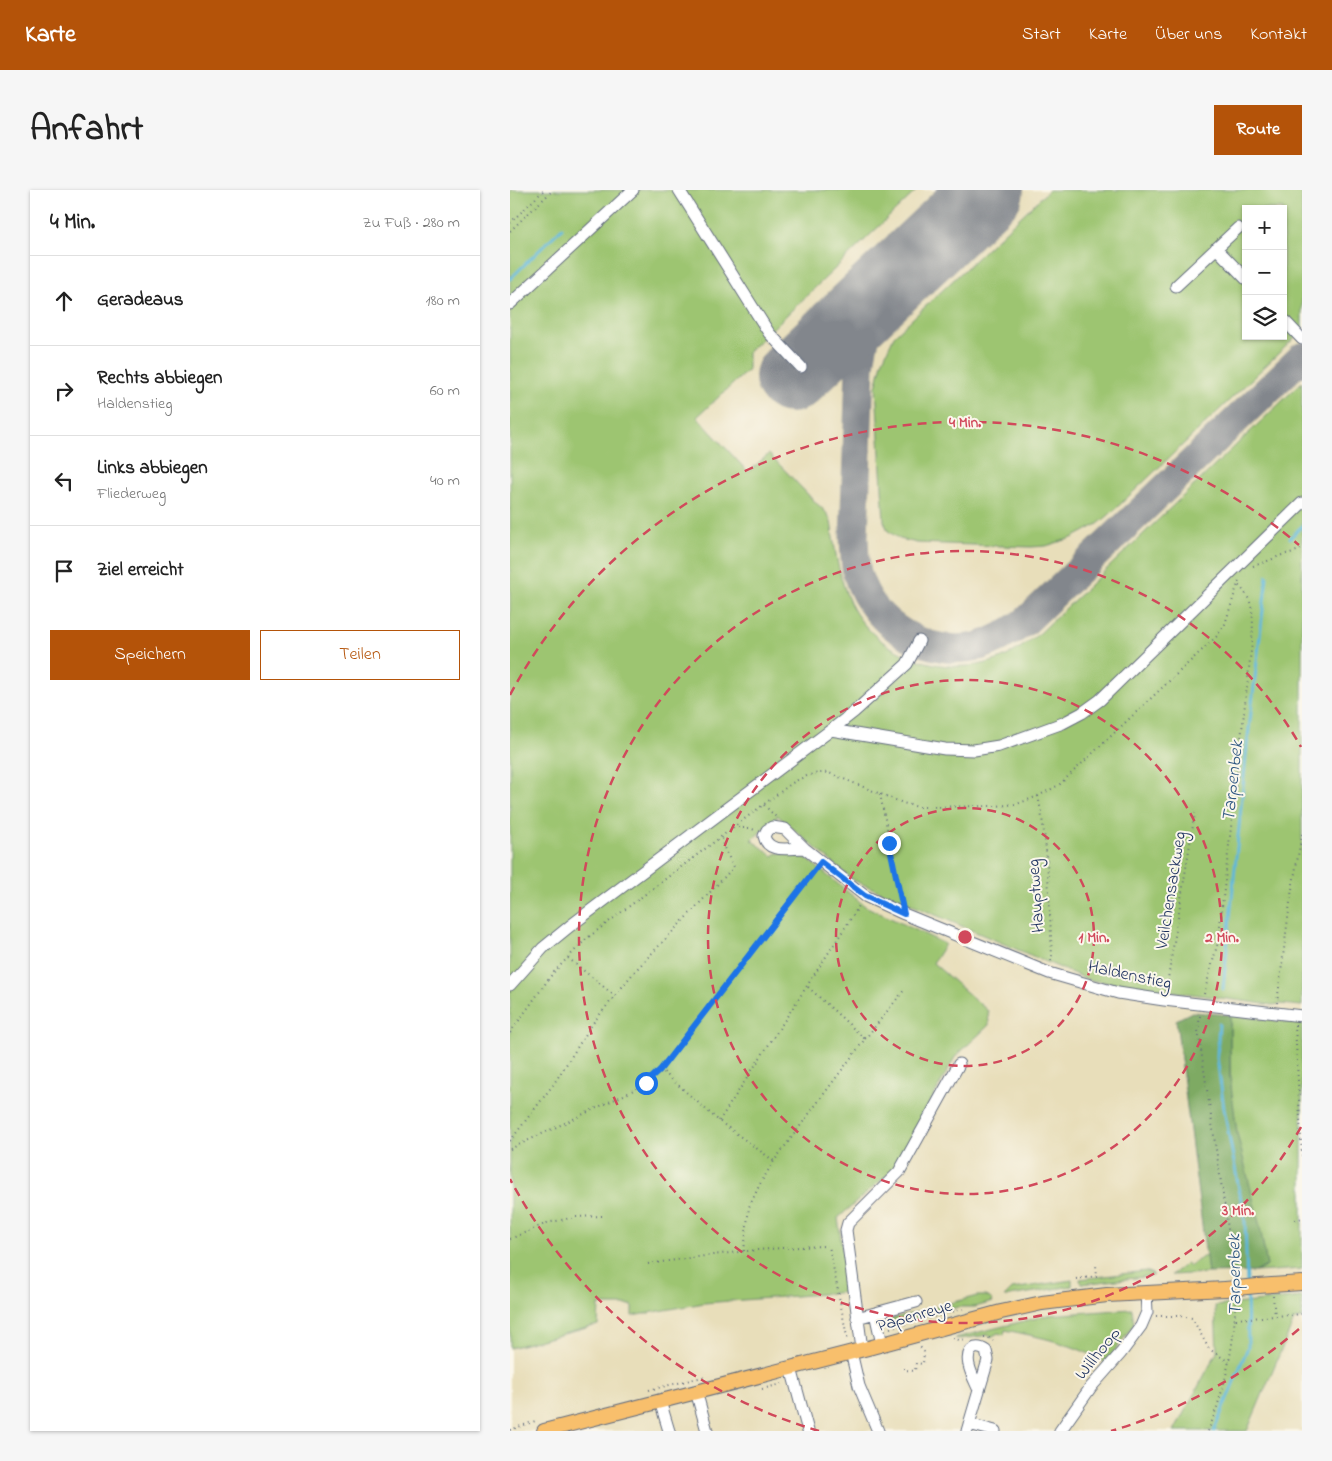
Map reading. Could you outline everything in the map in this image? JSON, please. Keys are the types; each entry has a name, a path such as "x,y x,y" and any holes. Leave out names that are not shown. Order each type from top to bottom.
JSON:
{"main road":[{"name":"Papenreye","path":"544,1431 1042,1303 1146,1292 1232,1289 1302,1283"}],"street":[{"path":"510,304 633,190"},
{"path":"679,190 769,333 802,367"},
{"path":"1176,286 1238,228"},
{"path":"1216,248 1242,275"},
{"path":"1287,323 1302,339"},
{"path":"831,730 945,749 974,750 999,746 1063,723 1082,713 1100,700 1302,504"},
{"path":"510,985 543,948 570,926 854,712 907,664 919,641"},
{"name":"Haldenstieg","path":"764,836 767,830 772,827 785,829 804,848 865,896 904,914 1049,973 1118,993 1202,1005 1298,1015"},
{"path":"764,836 765,842 776,848 804,848"},
{"path":"878,1431 859,1386 856,1351 857,1318 846,1230 848,1223 898,1172 959,1064"},
{"name":"Willhoop","path":"1060,1431 1091,1387 1122,1353 1141,1326 1147,1312 1146,1292"},
{"path":"857,1318 916,1302"},
{"path":"875,1313 882,1344"},
{"path":"791,1368 808,1431"},
{"path":"978,1388 968,1428 995,1431"},
{"path":"696,1391 707,1431"},
{"path":"660,1401 669,1431"}],"path":[{"path":"510,223 544,190"},
{"path":"510,231 553,190"},
{"path":"1251,567 1297,552 1302,548"},
{"path":"1208,1431 1229,1362 1237,1319 1198,1030 1202,1005 1218,942 1252,642 1253,615 1251,605 1249,598 1238,585 1239,579"},
{"path":"880,794 904,914"},
{"name":"Hauptweg","path":"1038,796 1042,817 1052,956 1049,973"},
{"path":"510,1034 553,973 586,939 764,805"},
{"name":"Veilchensackweg","path":"1164,1000 1195,813"},
{"path":"733,828 754,829 764,836"},
{"path":"1276,1013 1291,895 1302,834"},
{"path":"510,1141 553,1085 593,1023 635,971 734,867 723,846 722,836"},
{"path":"510,1149 628,1094 646,1083 660,1070 821,862"},
{"path":"719,1121 865,896"},
{"path":"568,958 615,996"},
{"path":"807,986 865,1039"},
{"path":"744,1250 749,1207 760,1184 774,1162 865,1039 905,989"},
{"path":"1298,1015 1302,1156"},
{"path":"660,1070 719,1121 774,1162"},
{"path":"510,1239 547,1223 575,1217 603,1216"},
{"path":"1295,1220 1302,1218"},
{"path":"648,1264 744,1250 829,1246 856,1351"},
{"path":"1076,1279 1097,1276 1096,1265"},
{"path":"1274,1299 1275,1317"},
{"path":"1237,1319 1302,1314"},
{"path":"1166,1316 1192,1318 1209,1349 1229,1362"},
{"path":"904,1368 904,1370 915,1371 916,1363 923,1364 924,1352 918,1346"}],"green space":[{"path":"510,190 917,190 748,352 748,370 697,417 748,472 769,454 824,510 831,523 836,557 843,584 859,618 874,635 892,648 913,658 935,664 958,666 981,664 1002,658 1017,650 1040,633 1302,382 1302,1006 1272,1005 1089,980 853,880 777,815 776,822 770,823 752,840 773,856 777,853 806,858 865,906 945,944 933,963 988,1011 989,1025 955,1057 894,1169 838,1218 848,1292 704,1303 632,1316 632,1305 599,1305 598,1325 510,1348"},
{"path":"1049,190 1302,190 1302,331 1109,515 1098,524 1072,538 1046,546 1031,547 917,543 900,539 888,531 884,521 876,387 882,362 894,336"},
{"path":"1192,1012 1230,1015 1230,1078 1237,1133 1260,1227 1267,1266 1255,1272 1208,1273 1176,1020"},
{"path":"1230,1015 1302,1024 1302,1269 1255,1272 1267,1266 1234,1119"},
{"path":"1206,1255 1208,1273 1171,1275 1187,1263 1189,1266"},
{"path":"1146,1271 1154,1275 1081,1284 1080,1279"},
{"path":"1072,1280 1072,1286 1004,1297 1012,1289"},
{"path":"977,1296 988,1297 993,1302 975,1307 958,1307 881,1327 880,1322"},
{"path":"1302,1297 1302,1319 1294,1320 1247,1431 1174,1431 1217,1352 1215,1306"},
{"path":"1132,1309 1134,1324 1106,1363 1070,1346 1005,1330 1004,1335 998,1333 991,1337 988,1335 955,1338 1049,1315"}],"waterway":[{"path":"510,279 562,228"},
{"path":"1290,538 1302,526"},
{"name":"Tarpenbek","path":"1223,989 1247,746 1267,576"},
{"name":"Tarpenbek","path":"1219,1024 1217,1057 1224,1109 1245,1221 1247,1284"},
{"name":"Tarpenbek","path":"1214,1431 1248,1347 1247,1290"}],"taxiway":[{"path":"922,253 897,278 883,296 873,315 863,346 860,367 854,538 855,562 858,576 876,610 905,634 941,647 979,646 1004,636 1026,621 1302,357"}],"runway":[{"path":"791,377 988,190"}],"route":[{"path":"646,1083 660,1070 821,862 865,896 904,914 889,843"}]}
